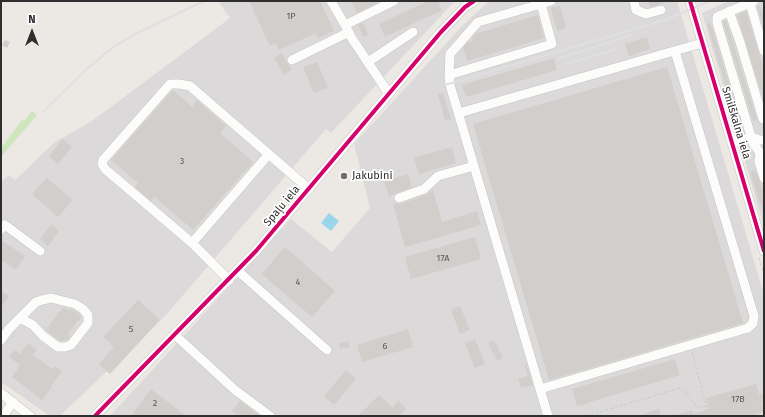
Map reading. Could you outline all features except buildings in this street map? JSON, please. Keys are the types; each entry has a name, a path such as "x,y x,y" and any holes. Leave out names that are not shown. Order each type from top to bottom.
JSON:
{"street":[{"path":"331,1 389,94"},
{"path":"292,60 394,1"},
{"name":"Spaļu iela","path":"95,416 238,271 441,32 465,7 474,1"},
{"path":"548,416 450,85 449,75 450,54 478,22 551,1"},
{"path":"634,1 636,10 646,14 661,10"},
{"name":"Smilškalna iela","path":"690,1 764,251"},
{"path":"764,51 761,33 752,2 717,17 717,23 753,143 762,152 759,162 764,178"},
{"path":"449,75 552,44 541,4"},
{"path":"729,11 764,119 751,134 732,143"},
{"path":"368,62 413,32"},
{"path":"724,47 740,42"},
{"path":"459,113 702,43"},
{"path":"540,389 748,328 753,323 754,316 675,51"},
{"path":"229,280 192,243 105,169 102,164 170,84 190,86 309,189"},
{"path":"751,134 760,140 764,140"},
{"path":"192,243 269,154"},
{"path":"399,198 424,189 438,176 474,166"},
{"path":"1,229 5,225 40,251"},
{"path":"238,271 327,350"},
{"path":"1,340 9,329 20,318 36,302 51,298 75,304 84,309 88,315 88,323 71,345 58,347 43,336 34,325 20,318"},
{"path":"175,335 235,390 270,416"},
{"path":"1,393 30,416"},
{"path":"3,416 13,402"}],"path":[{"path":"690,345 707,410"},
{"path":"586,416 681,388 698,408 706,406"}],"shaded area":[{"path":"218,1 455,1 331,133 326,129 166,315 60,416 50,416 1,382 1,182 9,175 15,180 55,142 92,121 230,18"},
{"path":"489,1 677,1 764,295 764,416 110,416 291,219 332,252 370,208 354,144 463,25"},
{"path":"729,1 764,1 764,227 702,13"}],"green space":[{"path":"32,111 37,115 1,157 1,148 22,120 24,121"}],"water":[{"path":"329,213 339,221 331,231 321,223"}],"railway":[{"path":"44,111 88,68 112,48 135,34 204,1"},
{"path":"445,85 665,20 710,1"},
{"path":"559,58 630,35"},
{"path":"567,64 617,49"}],"cycle path":[{"path":"95,416 256,251 441,32 465,7 474,1"},
{"path":"690,1 764,251"}],"place":[{"name":"Jakubini","path":"344,176"}]}
